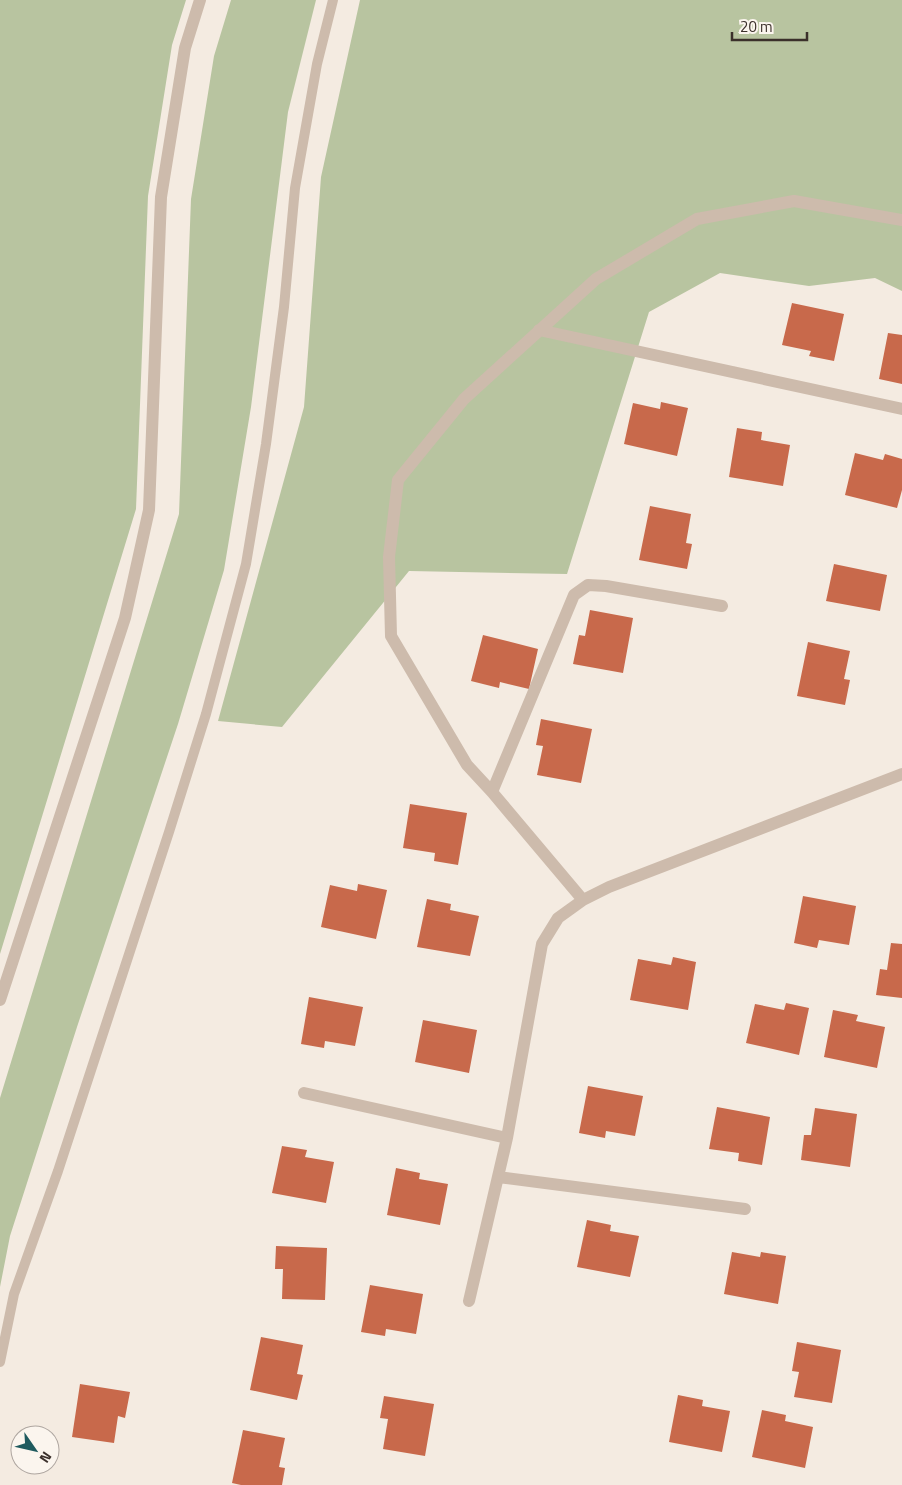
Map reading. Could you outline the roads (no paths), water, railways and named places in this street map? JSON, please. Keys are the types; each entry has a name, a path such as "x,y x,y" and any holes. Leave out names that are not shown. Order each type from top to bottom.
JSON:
{"street":[{"path":"0,1000 125,618 149,510 161,197 185,48 200,0"},
{"path":"583,900 467,765 391,636 389,557 398,480 464,399 596,279 697,219 794,201 902,220"},
{"path":"539,330 902,409"},
{"path":"492,792 574,595 588,585 606,586 722,606"},
{"path":"469,1300 507,1138 542,944 558,918 583,900 618,884 902,774"},
{"path":"304,1094 507,1138"},
{"path":"498,1177 744,1209"}],"lane":[{"path":"0,1362 14,1294 61,1162 175,814 206,714 246,564 266,444 283,317 295,188 317,64 333,0"}]}
